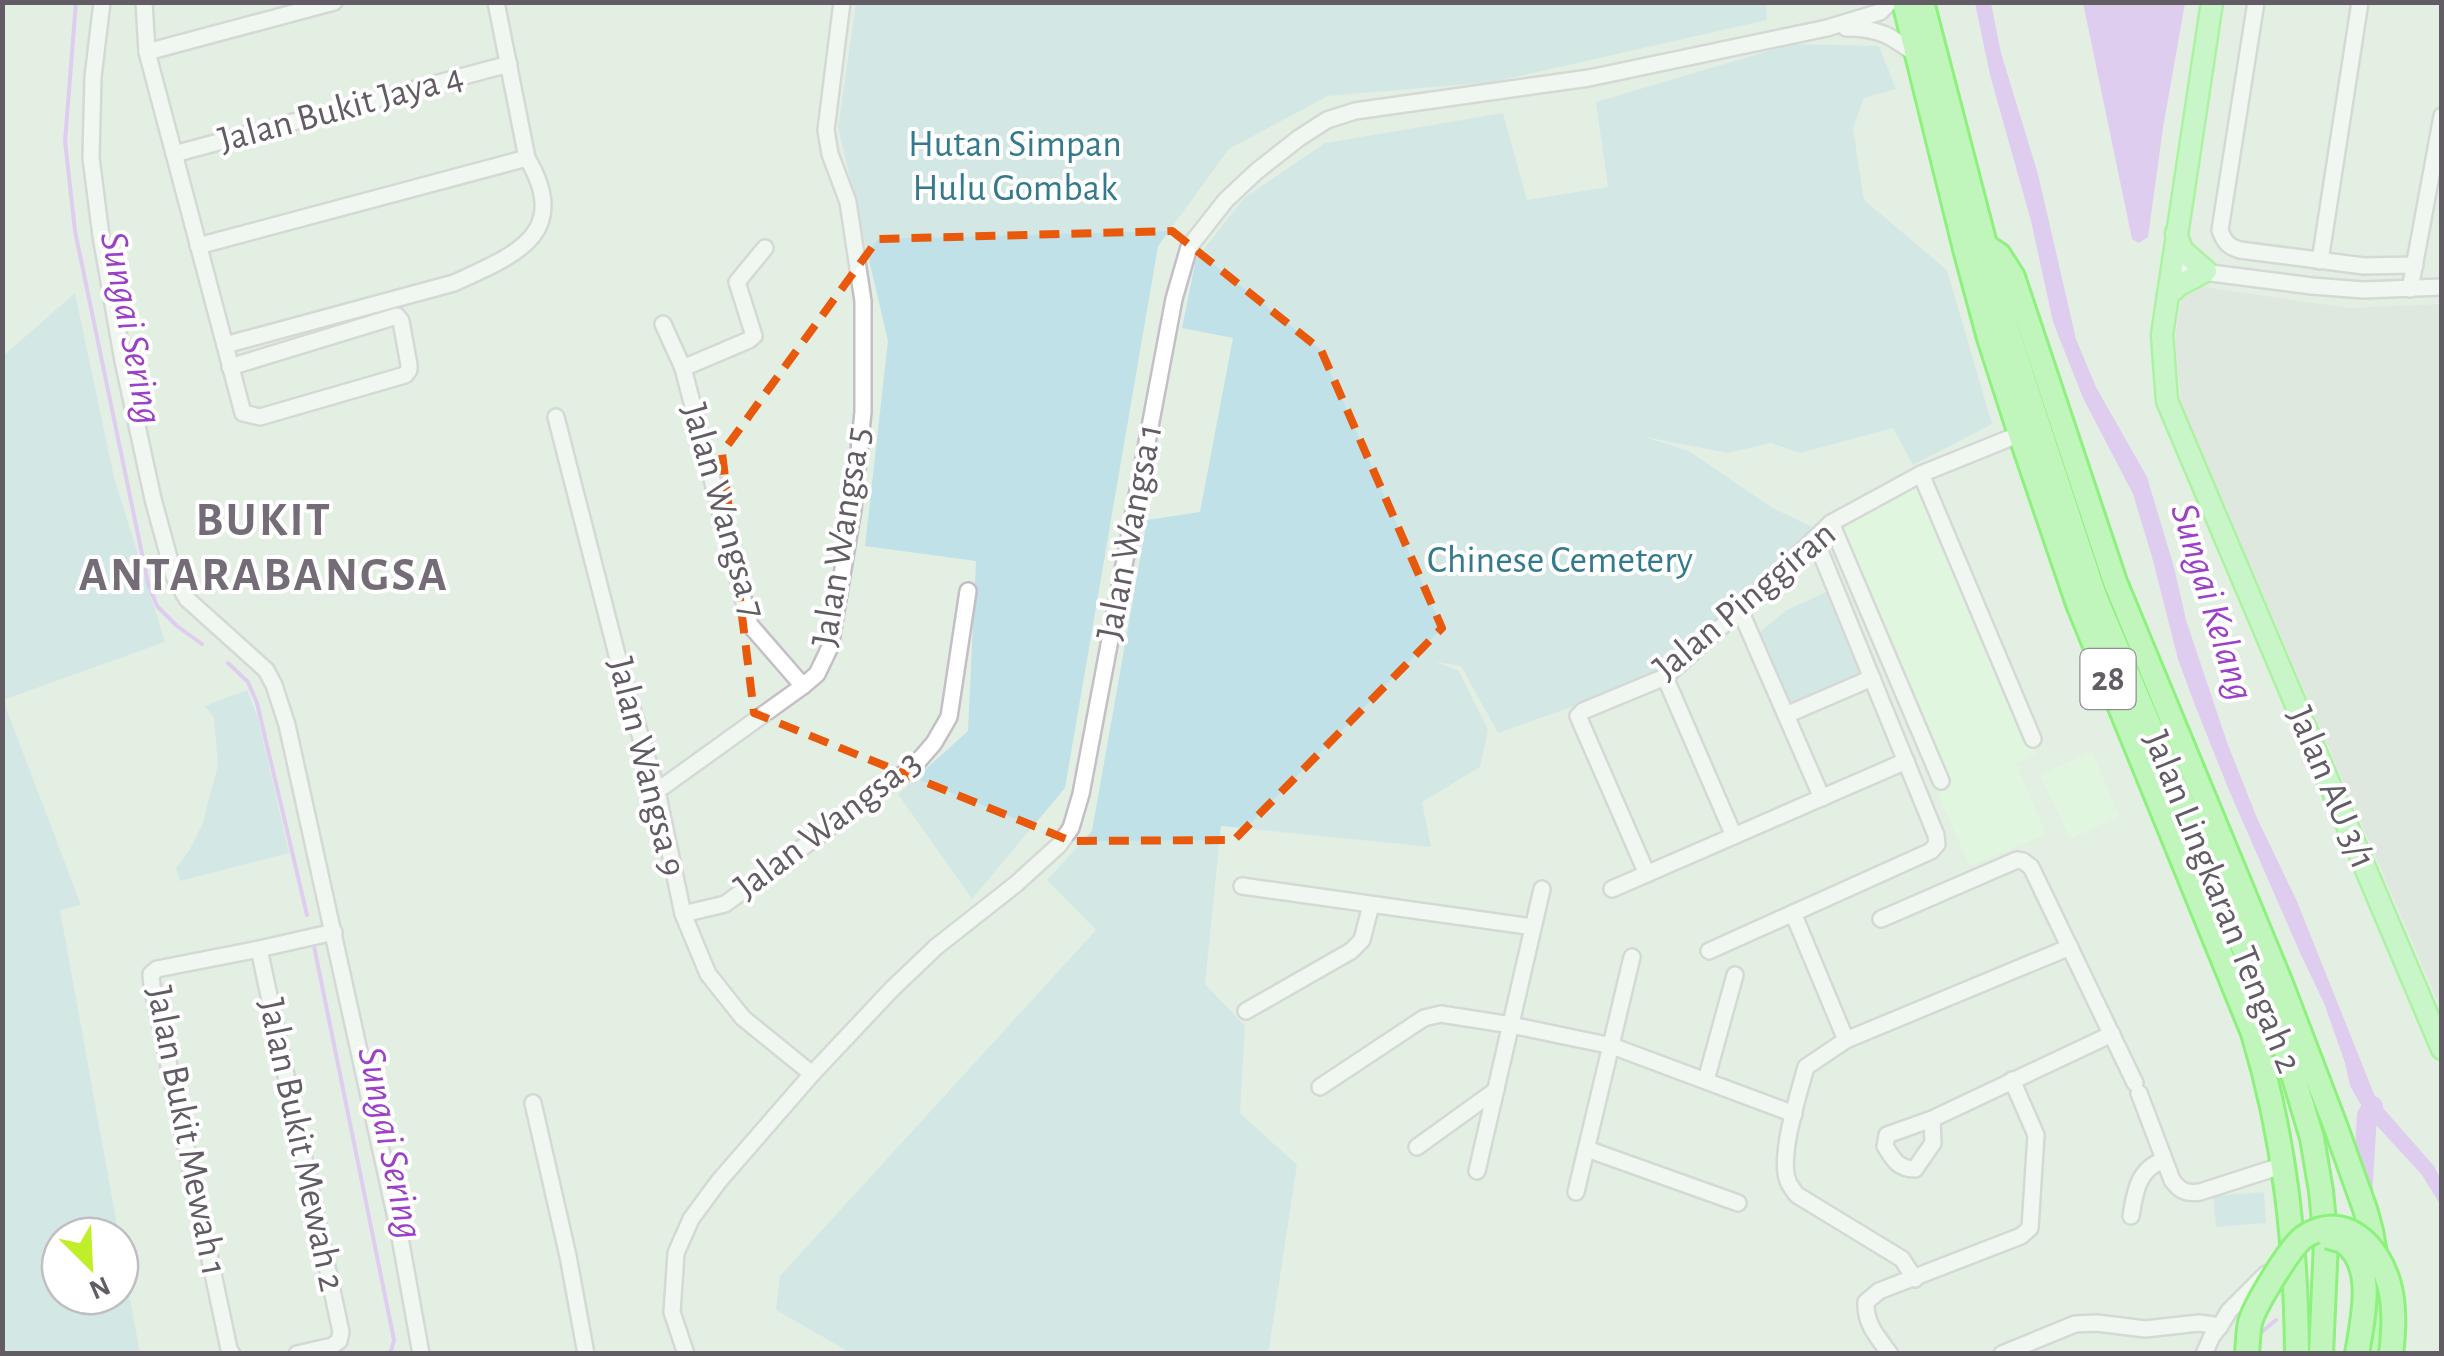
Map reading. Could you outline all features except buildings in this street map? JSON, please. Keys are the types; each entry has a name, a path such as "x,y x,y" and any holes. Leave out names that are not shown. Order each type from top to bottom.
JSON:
{"highway":[{"name":"Jalan Lingkaran Tengah 2","path":"1904,2 1974,284 2020,434 2078,604 2253,1032 2267,1079 2284,1165 2293,1240 2298,1354"},
{"name":"Jalan Lingkaran Tengah 2","path":"1922,2 2012,346 2095,596 2284,1044 2312,1138 2326,1242 2321,1354"},
{"path":"1984,246 1999,256 2012,277 2115,582 2336,1125 2372,1231 2380,1281 2376,1354"},
{"path":"2247,1354 2250,1320 2301,1239 2339,1227 2354,1232 2384,1268 2394,1310 2392,1354"},
{"path":"2316,1232 2344,1242 2358,1259 2364,1291 2357,1354"}],"main road":[{"name":"Jalan AU 3/1","path":"2212,2 2162,335 2168,401 2442,1048"},
{"path":"2168,294 2206,272 2182,250 2176,233"}],"street":[{"path":"102,2 93,76 91,158 124,360 154,499 174,576 187,599 266,670 274,686 299,773 334,932 421,1354"},
{"path":"144,2 147,52 242,413 260,418 405,375 408,370 397,316 230,367"},
{"path":"147,52 334,2"},
{"path":"224,345 454,283 532,239 545,203 542,186 527,158 496,2"},
{"name":"Jalan Wangsa 5","path":"657,792 803,686 817,674 830,647 853,509 863,412 863,301 848,202 830,154 826,130 842,2"},
{"name":"Jalan Wangsa 1","path":"686,1354 672,1312 676,1253 690,1219 812,1074 892,989 936,947 1042,862 1072,828 1174,299 1189,247 1226,200 1299,138 1327,120 1355,111 1590,78 1828,28 1880,12 1890,2"},
{"path":"2256,2 2220,230 2230,247 2364,266 2415,265"},
{"path":"2320,261 2360,2"},
{"name":"Jalan Wangsa 1","path":"1828,28 1878,30 1917,55"},
{"name":"Jalan Bukit Jaya 4","path":"174,154 509,64"},
{"path":"2410,289 2442,116"},
{"path":"198,246 527,158"},
{"path":"683,368 754,336 737,282 766,248"},
{"path":"2172,268 2363,290 2442,287"},
{"name":"Jalan Wangsa 7","path":"663,324 683,368 750,625 803,686"},
{"name":"Jalan Wangsa 9","path":"556,417 624,682 657,792 683,914 708,974 743,1018 812,1074"},
{"name":"Jalan Pinggiran","path":"1646,874 1578,716 1583,710 1666,677 1831,523 1921,474 2020,434"},
{"path":"1921,474 2033,739"},
{"path":"1831,523 1941,782"},
{"path":"1708,951 1931,851 1937,844 1815,539"},
{"name":"Jalan Wangsa 3","path":"683,914 725,904 914,766 934,744 950,717 968,591"},
{"path":"1740,610 1822,798"},
{"path":"1666,677 1734,836"},
{"path":"1786,715 1872,678"},
{"path":"1612,889 1906,761"},
{"path":"1881,919 2017,860 2023,861 2032,867 2112,1034 2179,1189 2189,1193 2284,1165"},
{"path":"1242,886 1533,928"},
{"path":"1477,1172 1542,890"},
{"path":"1246,1011 1352,951 1362,940 1372,905"},
{"path":"1793,913 1846,1040"},
{"name":"Jalan Bukit Mewah 1","path":"232,1354 151,974 157,968 334,932"},
{"path":"1915,1278 1902,1259 1797,1195 1788,1182 1784,1164 1806,1067 1846,1040 2070,947"},
{"name":"Jalan Bukit Mewah 2","path":"258,950 341,1332 339,1341 332,1346 296,1354"},
{"path":"1576,1192 1632,957"},
{"path":"1706,1080 1735,975"},
{"path":"1320,1087 1424,1018 1442,1014 1612,1046 1794,1114"},
{"path":"1932,1119 2112,1034"},
{"path":"1890,1354 1865,1316 1866,1302 1880,1291 2021,1236 2030,1228 2036,1134 2012,1080"},
{"path":"1417,1147 1496,1090"},
{"path":"533,1103 586,1354"},
{"path":"1587,1149 1738,1203"},
{"path":"2131,1216 2140,1177 2152,1164 2164,1160"},
{"path":"2204,1354 2228,1311 2262,1276 2277,1269 2293,1240"},
{"path":"2254,1288 2278,1286 2297,1310"},
{"path":"2002,1354 2075,1324 2146,1329 2199,1323 2220,1326"}],"highlighted area":[{"path":"1172,231 1321,350 1442,628 1234,840 1071,841 754,713 722,453 878,239"}],"shaded area":[{"path":"1975,3 1991,3 2001,53 2038,174 2076,339 2096,387 2147,477 2186,620 2228,745 2296,899 2374,1094 2434,1166 2441,1180 2441,1206 2422,1175 2367,1115 2350,1086 2324,1003 2191,695 2133,494 2083,398 2053,322"},
{"path":"2083,3 2185,3 2148,237 2139,243 2132,239"},
{"path":"2197,286 2349,308 2441,304 2441,1009 2181,403 2175,340 2182,295"},
{"path":"1918,480 2035,754 2016,763 2046,834 1970,866 1938,795 1948,789 1837,524"},
{"path":"2092,751 2119,816 2070,839 2040,775"}],"green space":[{"name":"Hutan Simpan Hulu Gombak","path":"856,3 1766,3 1767,20 1493,82 1328,96 1229,149 1158,246 1065,788 972,899 898,794 968,731 976,561 865,546 888,341 838,127"},
{"name":"Chinese Cemetery","path":"1792,44 1879,46 1896,89 1864,98 1853,128 1864,200 1947,270 1992,424 1913,465 1893,428 1800,453 1771,443 1728,453 1645,437 1689,451 1771,507 1814,528 1729,616 1671,665 1614,692 1498,733 1461,666 1436,662 1459,671 1488,730 1480,767 1422,802 1431,847 1221,826 1205,984 1245,1026 1240,1113 1297,1165 1269,1349 1265,1353 851,1353 776,1310 780,1276 1096,930 1047,880 1092,831 1147,520 1200,512 1233,338 1182,328 1196,259 1244,198 1325,143 1503,113 1527,200 1608,187 1596,102"},
{"path":"75,293 114,477 165,642 3,700 3,356"},
{"path":"1826,592 1861,675 1792,707 1760,632 1785,611"},
{"path":"247,690 258,718 289,853 180,881 176,868 202,825 218,765 214,718 205,706"},
{"path":"3,700 81,905 60,910 115,1216 40,1216 40,1316 133,1316 140,1353 3,1353"},
{"path":"2264,1192 2266,1223 2216,1227 2213,1196"}],"waterway":[{"name":"Sungai Sering","path":"76,2 65,141 75,231 148,583 157,606 202,644"},
{"name":"Sungai Sering","path":"228,663 248,682 257,703 307,915"},
{"name":"Sungai Sering","path":"314,946 394,1340 388,1354"},
{"name":"Sungai Sering","path":"2362,1198 2367,1115 2373,1106"},
{"name":"Sungai Sering","path":"2258,1335 2276,1320"}],"district":[{"name":"BUKIT ANTARABANGSA","path":"264,548"}],"water label":[{"name":"Sungai Kelang","path":"2212,602"}]}
